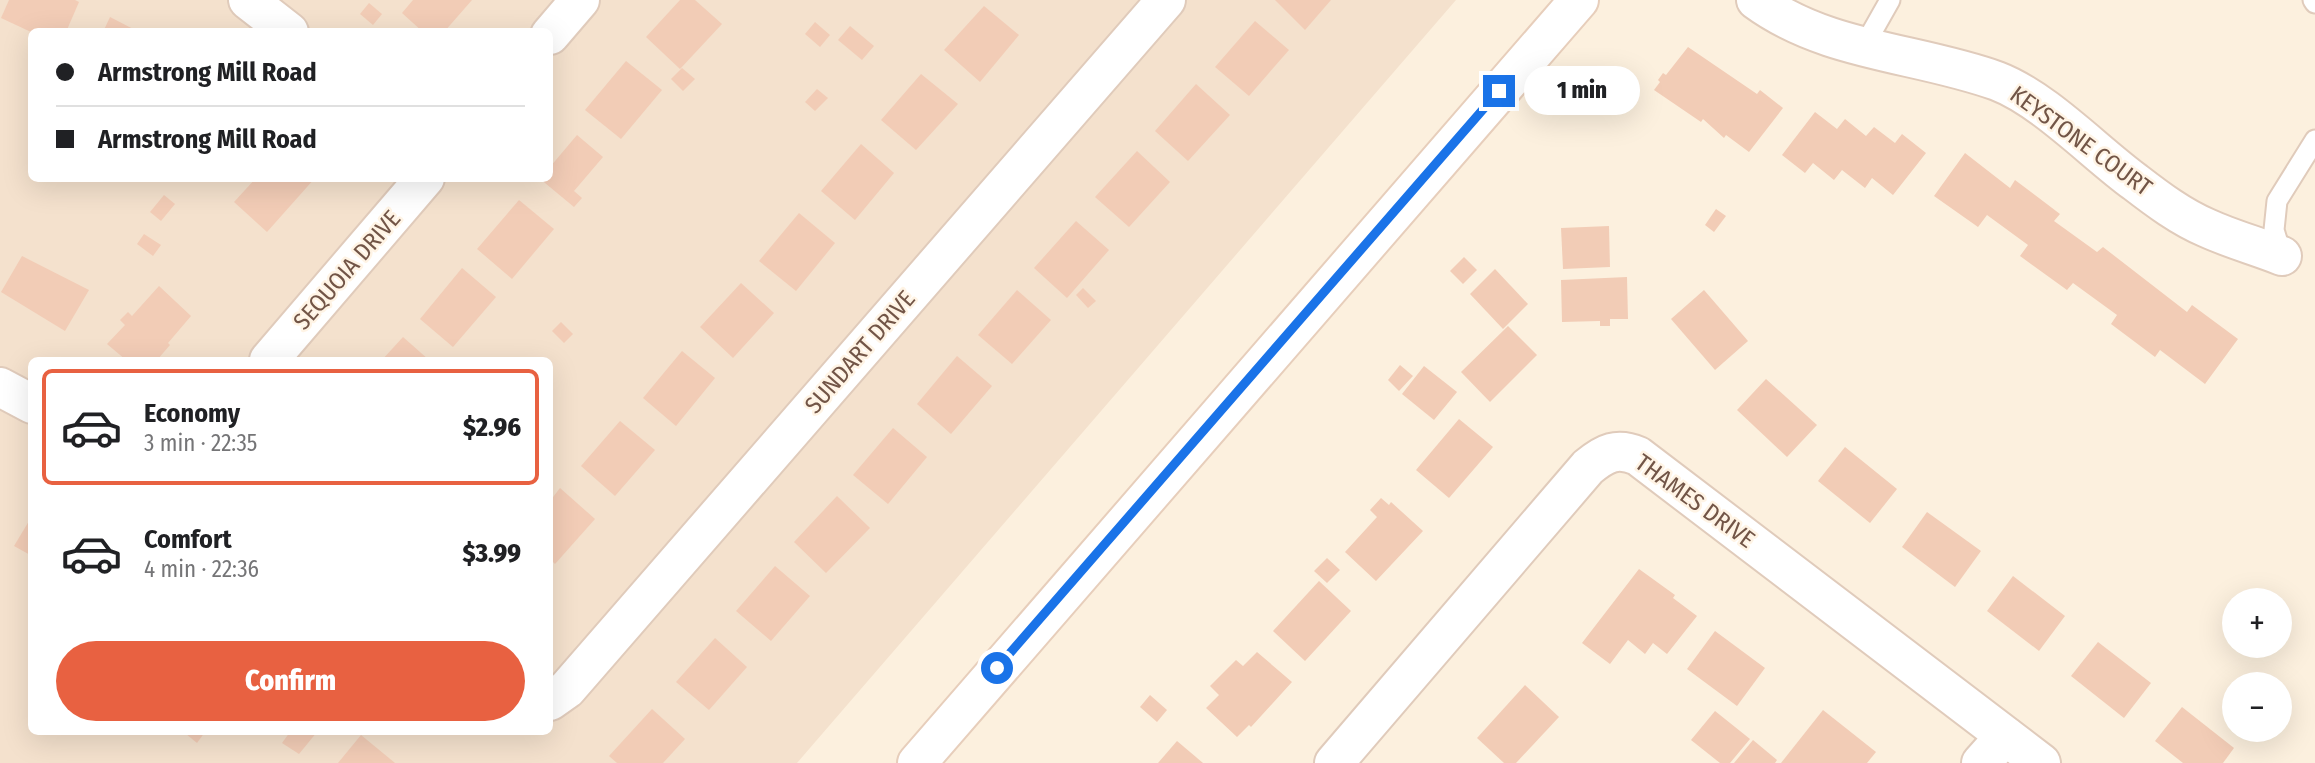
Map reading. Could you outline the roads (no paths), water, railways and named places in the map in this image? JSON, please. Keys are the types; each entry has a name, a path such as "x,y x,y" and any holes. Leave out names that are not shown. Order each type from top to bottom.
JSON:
{"street":[{"path":"248,0 284,28"},
{"path":"553,32 580,0"},
{"name":"SUNDART DRIVE","path":"553,698 576,678 1166,0"},
{"path":"917,763 1579,0"},
{"name":"KEYSTONE COURT","path":"1756,0 1798,26 1998,82 2060,121 2134,182 2183,216 2207,228 2282,256"},
{"name":"SEQUOIA DRIVE","path":"272,357 422,182"},
{"path":"0,387 28,402"},
{"name":"THAMES DRIVE","path":"1334,763 1588,467 1603,454 1615,451 1626,451 1638,456 1993,749 2042,763"}],"lane":[{"path":"1864,46 1889,0"},
{"path":"2282,256 2274,230 2277,201 2315,140"}]}
